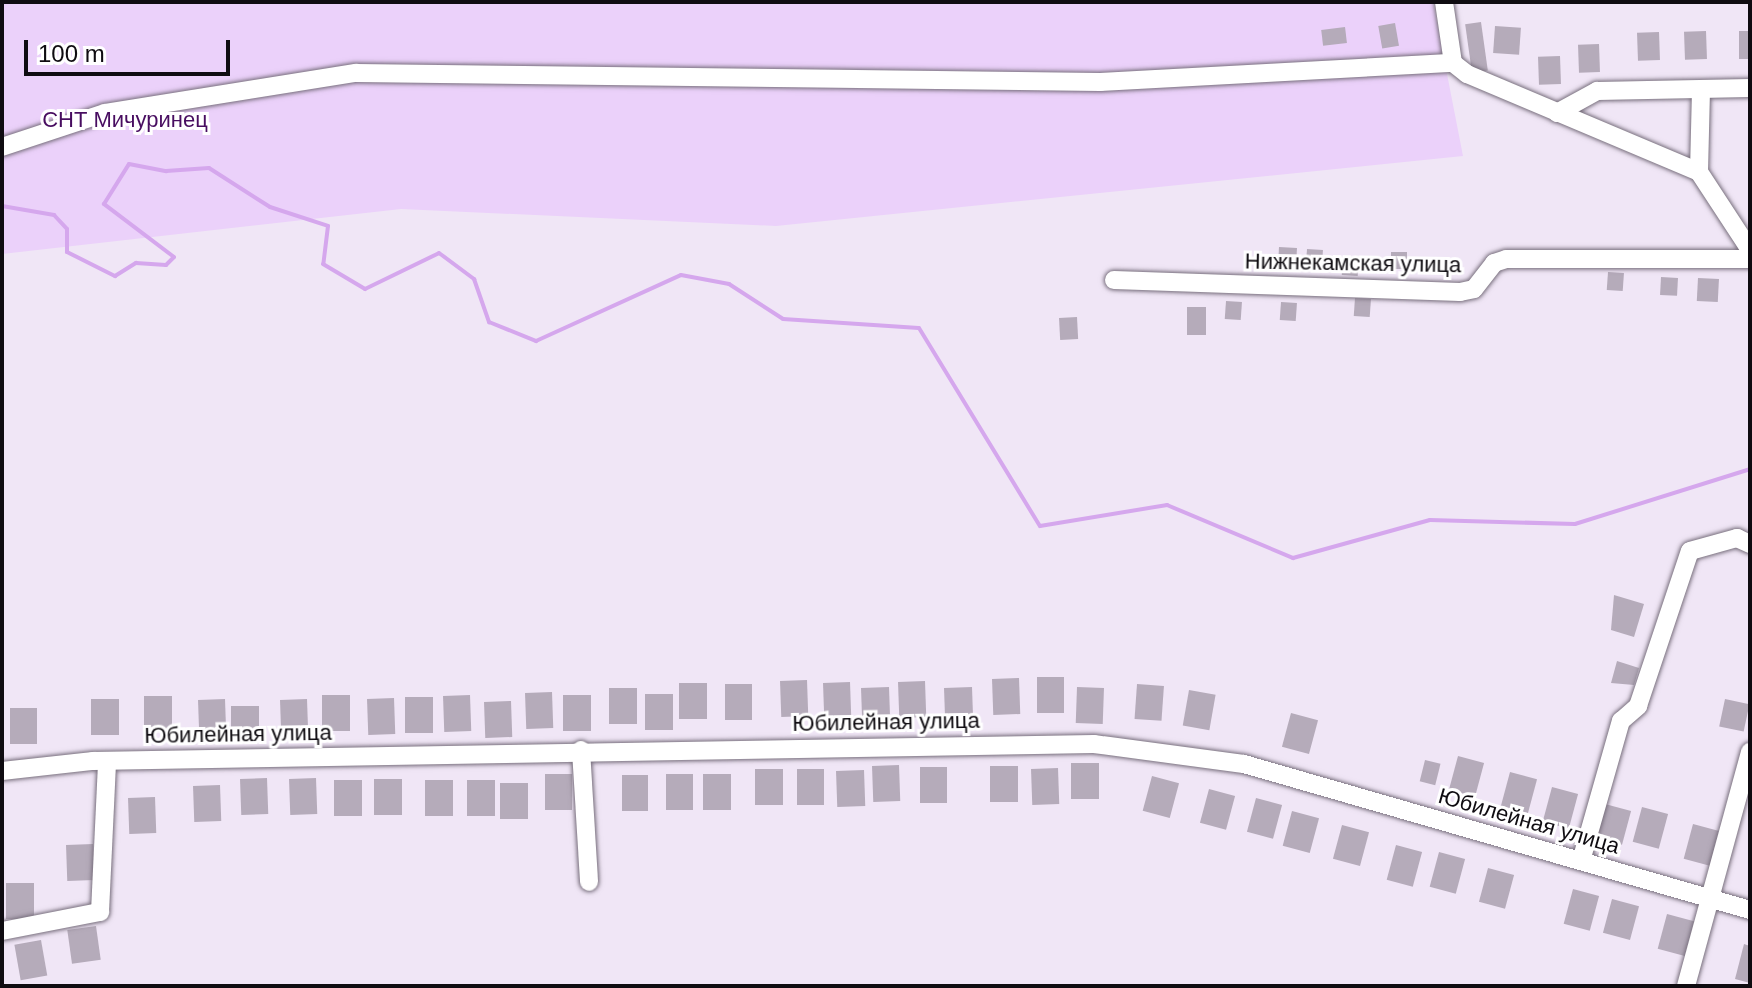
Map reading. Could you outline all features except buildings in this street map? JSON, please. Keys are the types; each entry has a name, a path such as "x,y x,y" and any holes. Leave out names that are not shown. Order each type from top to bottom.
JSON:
{"street":[{"path":"1444,2 1453,63"},
{"path":"2,147 105,113 356,73 440,70 766,83 1100,82 1453,63 1483,82 1699,172 1746,244 1721,262"},
{"path":"1557,113 1597,91 1750,88"},
{"path":"1699,172 1701,90"},
{"name":"Нижнекамская улица","path":"1114,280 1460,292 1474,289 1494,263 1506,259 1721,262 1750,259"},
{"path":"1581,861 1621,721 1638,706 1690,551 1737,538 1750,544"},
{"name":"Юбилейная улица","path":"2,771 107,761 581,750 1094,744 1244,764 1750,910"},
{"path":"581,750 589,882"},
{"path":"1686,986 1714,899 1750,752"},
{"path":"2,931 100,912 107,761"}],"green space":[{"name":"СНТ Мичуринец","path":"2,2 1433,2 1463,156 776,226 401,209 2,254"}],"waterway":[{"path":"2,206 54,215 67,229 67,252 115,276 136,263 166,265 174,257 104,204 129,164 166,171 209,168 270,207 328,226 323,264 365,289 439,253 474,279 489,322 536,341 681,275 729,284 783,319 919,328 1040,526 1167,505 1293,558 1430,520 1575,524 1750,469"}]}
